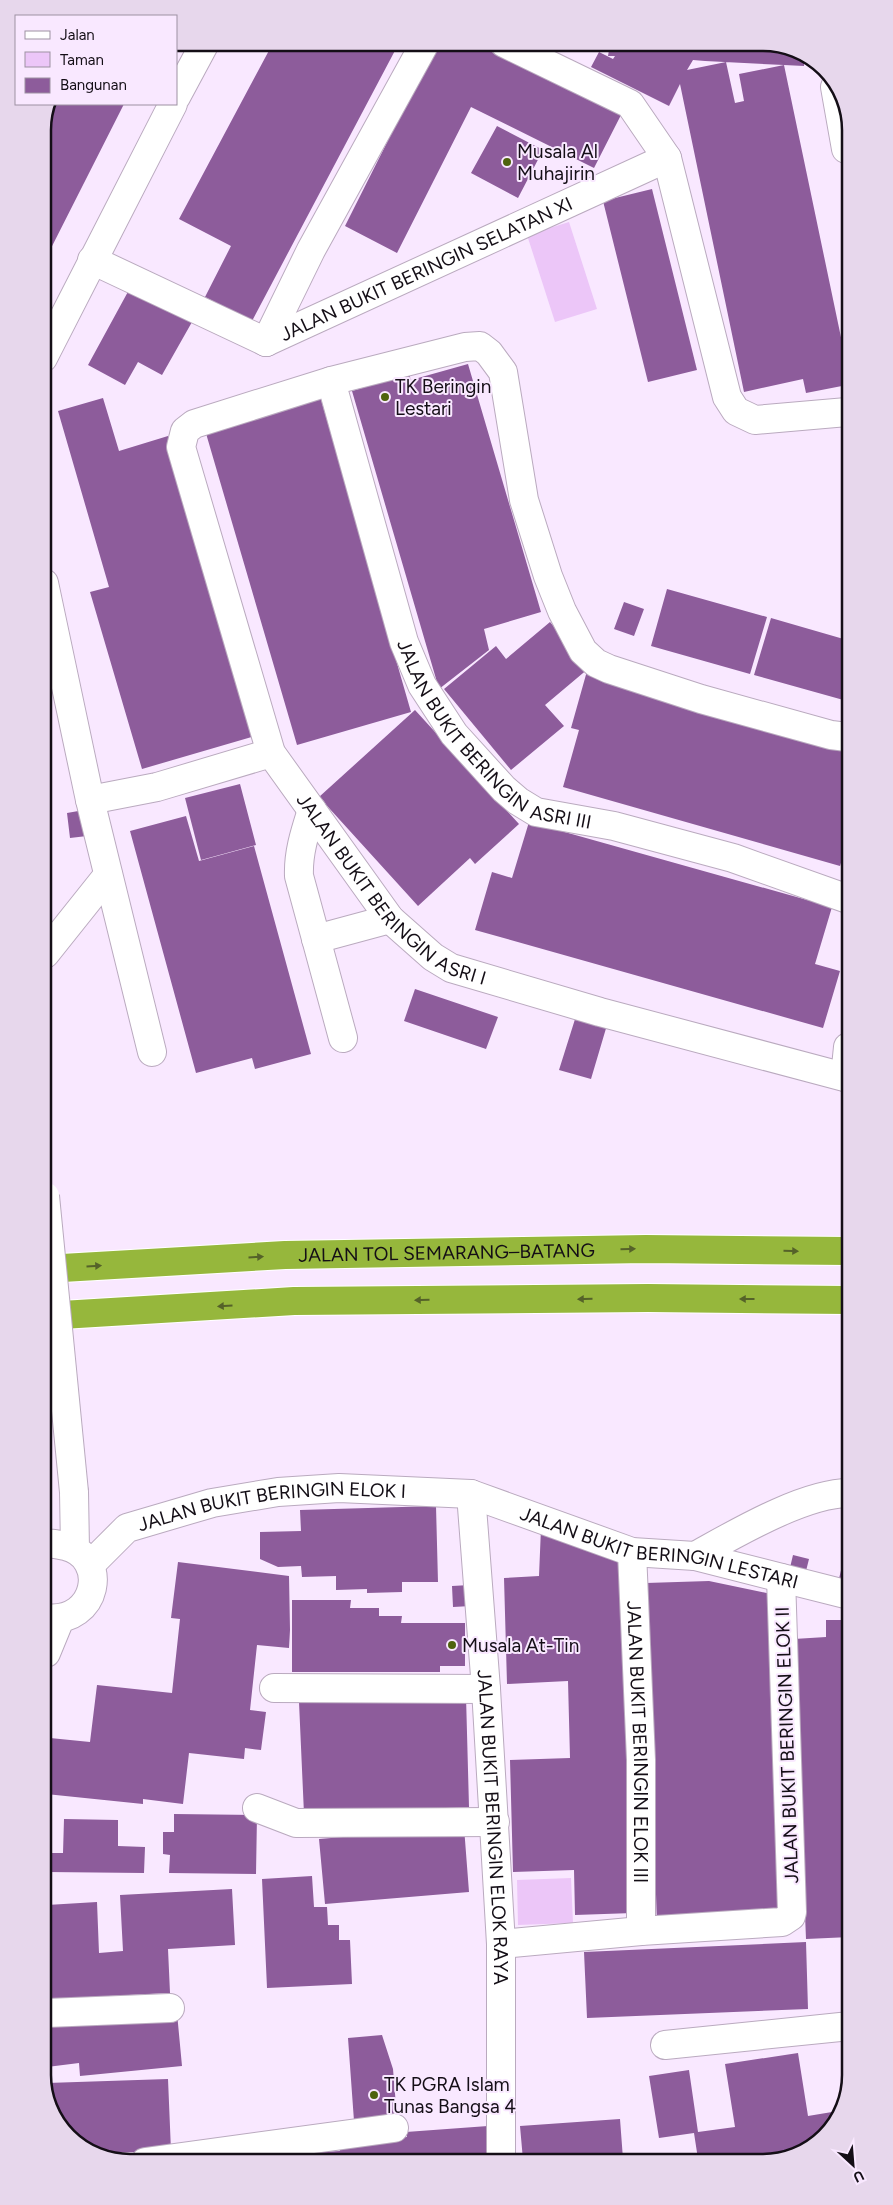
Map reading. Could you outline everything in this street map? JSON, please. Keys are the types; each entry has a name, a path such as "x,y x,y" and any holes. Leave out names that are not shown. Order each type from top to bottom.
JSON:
{"highway":[{"name":"JALAN TOL SEMARANG–BATANG","path":"51,1269 285,1255 646,1248 842,1251"},
{"path":"51,1316 294,1301 648,1298 842,1300"}],"street":[{"path":"178,93 200,51"},
{"path":"92,260 266,342 311,250 421,51"},
{"path":"521,51 630,104 667,158 727,397 736,411 756,420 842,412"},
{"path":"51,342 172,105"},
{"name":"JALAN BUKIT BERINGIN SELATAN XI","path":"266,342 667,158"},
{"path":"331,381 465,347 480,346 489,353 503,372 524,500 555,593 583,651 596,663 608,669 701,699 842,736"},
{"name":"JALAN BUKIT BERINGIN ASRI I","path":"331,381 194,424 185,432 181,446 271,753 390,919 433,957 458,970 600,1012 842,1077"},
{"name":"JALAN BUKIT BERINGIN ASRI III","path":"331,381 404,642 422,685 454,734 504,789 518,802 536,812 614,826 733,858 842,897"},
{"path":"51,616 90,800 152,1052"},
{"path":"90,800 157,787 271,753"},
{"path":"312,810 298,861 299,876 343,1038"},
{"path":"51,945 108,874"},
{"path":"316,939 390,919"},
{"path":"51,1257 82,1557 93,1582 88,1599 76,1612 53,1618"},
{"name":"JALAN BUKIT BERINGIN ELOK I","path":"82,1557 127,1528 212,1503 278,1492 339,1488 471,1494"},
{"path":"695,1556 754,1524 810,1501 842,1493"},
{"name":"JALAN BUKIT BERINGIN LESTARI","path":"471,1494 632,1552 695,1556 842,1593"},
{"name":"JALAN BUKIT BERINGIN ELOK RAYA","path":"471,1494 495,1822 501,1944 501,2154"},
{"path":"51,1543 82,1557"},
{"name":"JALAN BUKIT BERINGIN ELOK III","path":"632,1552 641,1760 641,1931"},
{"name":"JALAN BUKIT BERINGIN ELOK II","path":"641,1931 782,1922 792,1912 781,1578"},
{"path":"274,1688 486,1689"},
{"path":"257,1808 296,1823 495,1822"},
{"path":"501,1944 641,1931"},
{"path":"51,2013 170,2008"},
{"path":"665,2045 842,2027"},
{"path":"204,2154 394,2128"}],"green space":[{"path":"569,222 597,309 555,322 527,235"},
{"path":"571,1878 573,1923 518,1925 517,1880"}],"building":[{"path":"269,51 395,51 252,321 205,297 231,246 179,219"},
{"path":"433,51 490,51 621,115 594,168 471,107 397,253 345,226"},
{"path":"609,51 768,51 788,55 804,63 804,66 784,65 842,342 842,386 806,393 803,379 744,392 680,84 669,106 591,67 599,52 613,59 615,56 608,56","holes":["693,60 726,62 687,70","726,62 784,65 739,74 744,101 735,103"]},
{"path":"56,105 123,105 51,248 51,125"},
{"name":"Musala Al Muhajirin","path":"497,126 543,150 518,198 471,173"},
{"path":"652,189 697,370 648,382 603,201"},
{"path":"130,288 192,322 162,375 138,362 125,385 88,365"},
{"path":"468,364 541,612 484,629 489,650 439,689 352,391 409,374 411,380"},
{"path":"320,396 411,712 297,745 205,430"},
{"path":"103,398 119,451 168,436 255,736 142,769 90,592 109,587 58,411"},
{"path":"667,589 767,617 750,674 651,646"},
{"path":"624,602 644,609 634,636 614,629"},
{"path":"771,618 842,639 842,700 754,675"},
{"path":"550,622 589,668 545,705 564,726 511,770 444,689 496,646 506,659"},
{"path":"587,671 842,743 842,860 840,866 563,787 579,730 571,728"},
{"path":"415,710 519,824 475,864 470,858 418,906 319,797"},
{"path":"240,784 256,845 201,860 185,798"},
{"path":"84,810 87,836 70,838 67,813"},
{"path":"186,816 199,861 254,846 311,1054 255,1069 252,1058 196,1073 130,831"},
{"path":"529,822 832,907 815,964 840,971 823,1028 475,930 492,872 512,878"},
{"path":"415,989 498,1017 486,1049 404,1021"},
{"path":"576,1016 607,1025 591,1079 559,1070"},
{"path":"436,1506 438,1582 402,1582 402,1592 367,1593 367,1589 336,1590 336,1576 302,1577 301,1566 278,1567 260,1559 260,1532 301,1531 300,1510"},
{"path":"541,1528 621,1548 633,1913 575,1915 574,1870 513,1872 510,1760 570,1758 568,1681 507,1684 504,1578 539,1576"},
{"path":"793,1555 809,1559 804,1579 788,1576"},
{"path":"178,1562 289,1576 289,1648 257,1645 250,1710 266,1712 261,1750 245,1748 244,1759 189,1753 183,1804 143,1799 143,1804 51,1795 51,1738 90,1742 97,1685 172,1693 180,1619 171,1618"},
{"path":"842,1566 842,1588 837,1587"},
{"path":"709,1581 771,1594 782,1915 657,1925 646,1583"},
{"path":"470,1585 471,1606 453,1607 452,1586"},
{"path":"292,1600 351,1600 350,1608 379,1608 379,1616 402,1616 401,1623 465,1623 465,1666 440,1666 440,1672 292,1672"},
{"path":"826,1620 842,1620 842,1937 806,1939 794,1639 826,1637"},
{"path":"466,1696 469,1807 304,1814 299,1702"},
{"path":"174,1814 257,1815 256,1874 169,1873 170,1855 163,1854 163,1832 174,1832"},
{"path":"64,1819 118,1820 118,1846 145,1847 144,1873 51,1872 51,1853 63,1853"},
{"path":"464,1827 469,1892 325,1904 319,1839"},
{"path":"312,1876 314,1907 327,1907 328,1925 339,1925 339,1940 350,1940 352,1984 267,1988 262,1879"},
{"path":"232,1889 235,1945 168,1949 170,1993 51,1999 51,1905 97,1902 99,1953 123,1951 120,1895"},
{"path":"806,1942 808,2009 587,2018 584,1952"},
{"path":"177,2013 182,2066 80,2076 79,2063 51,2066 51,2026"},
{"name":"TK PGRA Islam Tunas Bangsa 4","path":"382,2035 393,2069 397,2118 354,2121 348,2038"},
{"path":"798,2053 808,2116 833,2112 819,2131 811,2137 788,2150 778,2152 763,2154 697,2154 694,2133 659,2138 649,2076 689,2070 698,2132 735,2127 725,2064"},
{"path":"168,2079 171,2151 117,2152 105,2150 91,2143 74,2131 59,2110 52,2083"},
{"path":"620,2119 623,2154 522,2154 520,2126"},
{"path":"488,2126 490,2154 306,2154 340,2151 339,2148 374,2145 373,2139 407,2137 406,2132"}],"place":[{"name":"Musala Al Muhajirin","path":"507,162"},
{"name":"TK Beringin Lestari","path":"385,397"},
{"name":"Musala At-Tin","path":"452,1645"},
{"name":"TK PGRA Islam Tunas Bangsa 4","path":"374,2095"}]}
